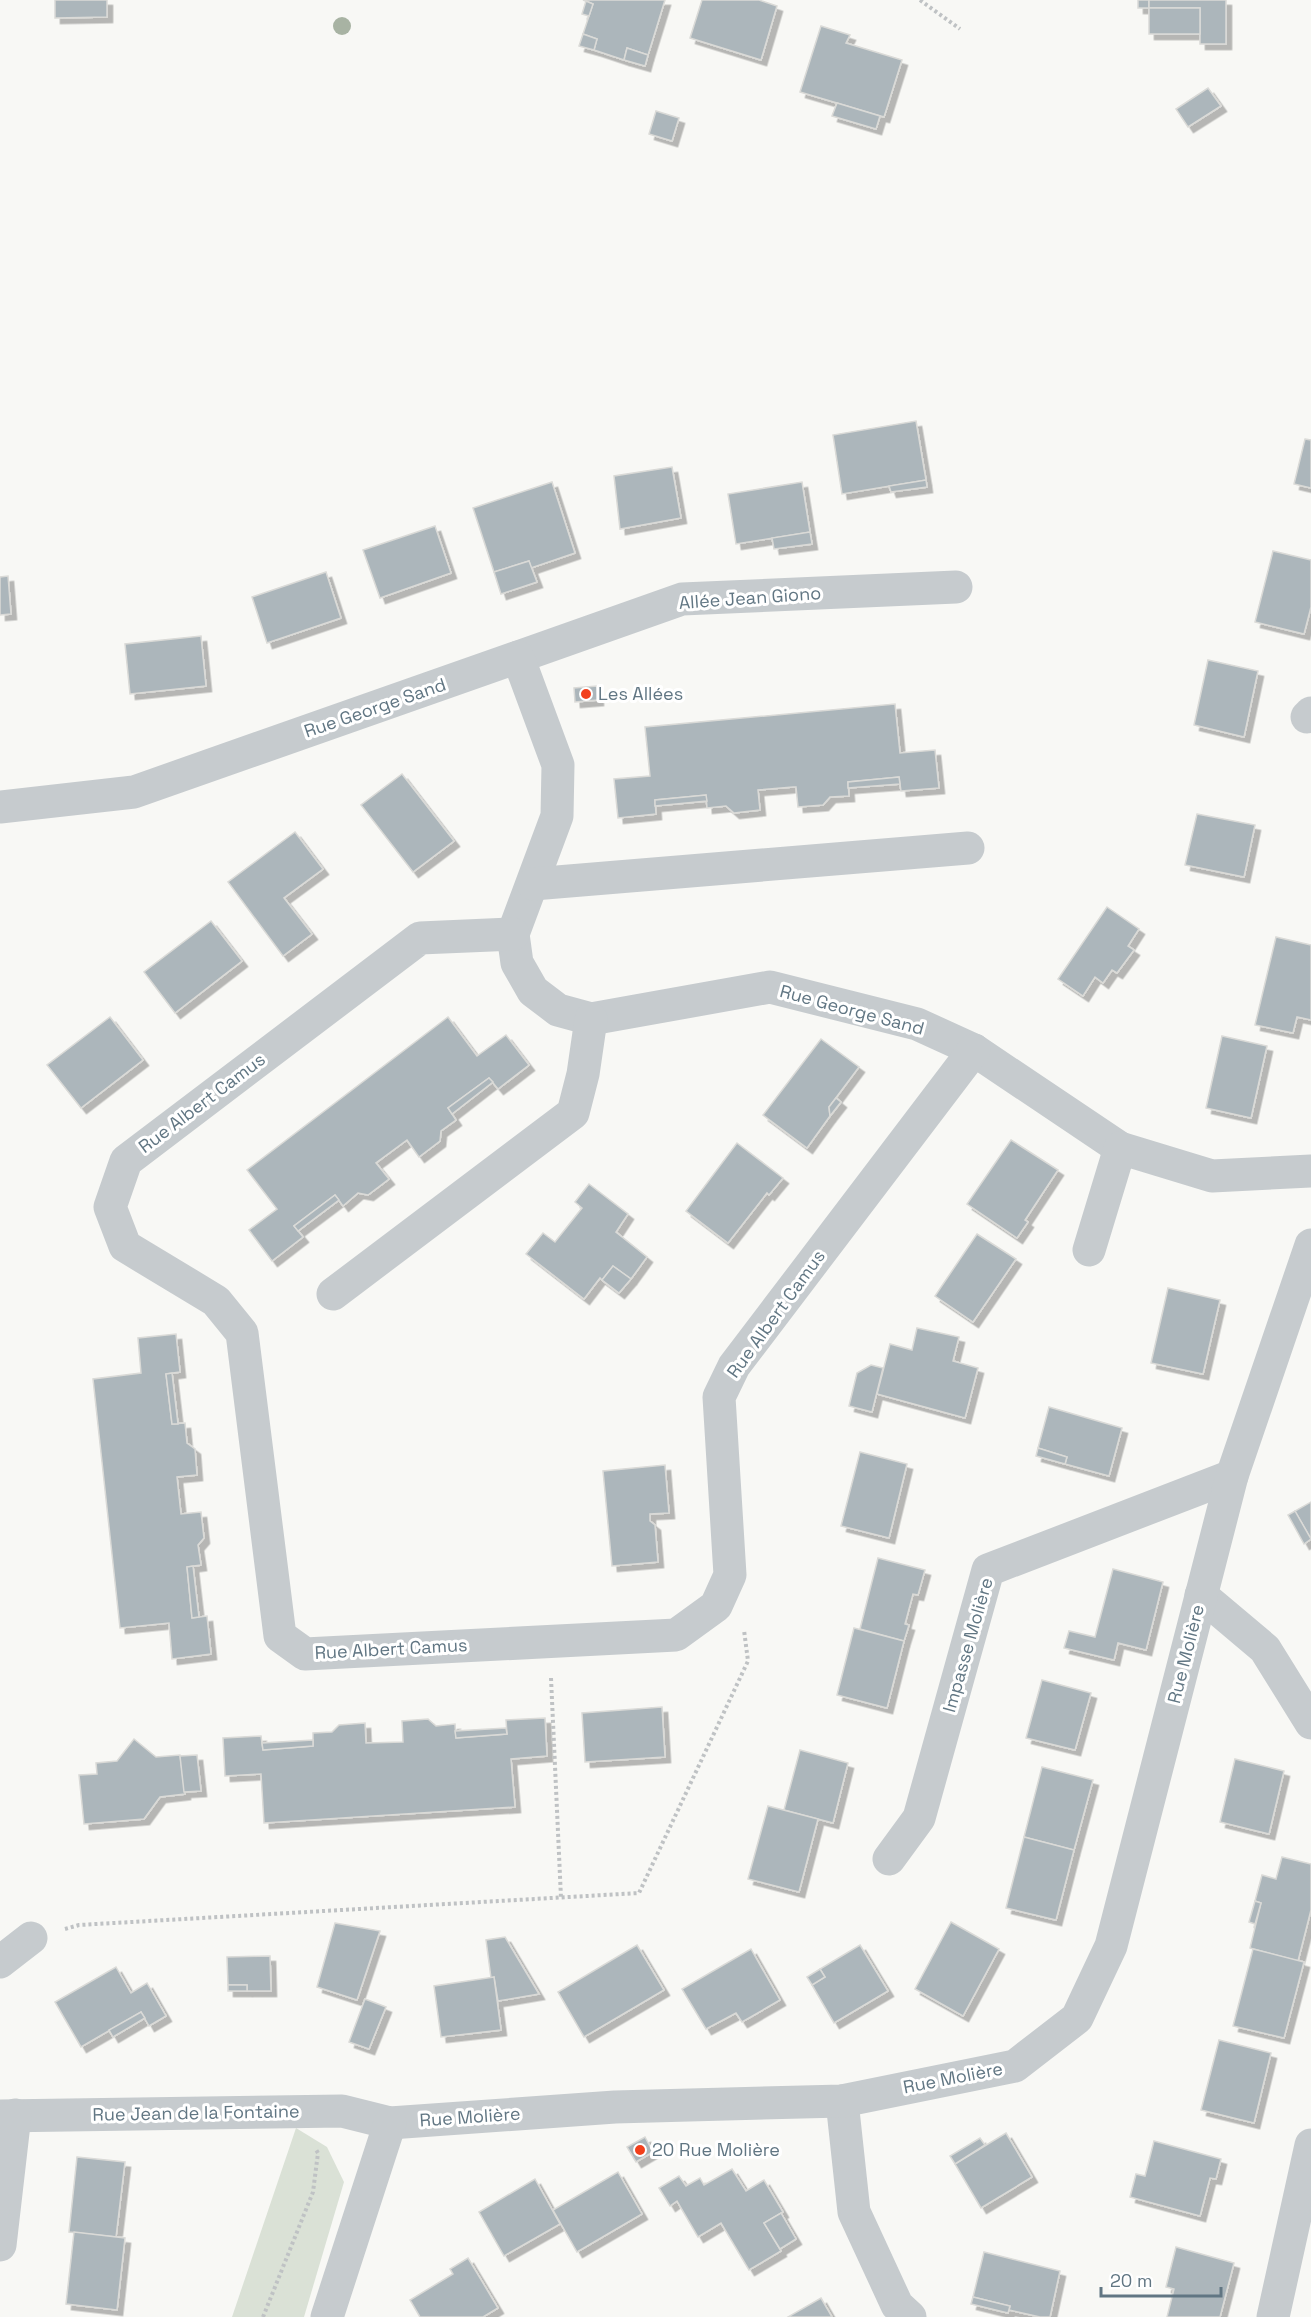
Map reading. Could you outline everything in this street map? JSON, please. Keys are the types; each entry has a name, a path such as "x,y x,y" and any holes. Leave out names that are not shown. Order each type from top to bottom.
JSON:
{"street":[{"name":"Allée Jean Giono","path":"518,657 682,598 956,587"},
{"name":"Rue George Sand","path":"0,807 134,792 518,657"},
{"path":"513,934 557,816 558,765 518,657"},
{"path":"533,884 968,848"},
{"name":"Rue George Sand","path":"513,934 517,963 533,991 558,1010 591,1019 770,987 917,1024 974,1050 1120,1148 1212,1176 1311,1171"},
{"name":"Rue Albert Camus","path":"513,934 420,938 126,1161 110,1206 125,1246 216,1301 242,1333 280,1636 305,1654 676,1635 716,1606 730,1575 719,1397 734,1366 974,1050"},
{"path":"333,1294 573,1113 583,1074 591,1019"},
{"path":"1089,1250 1120,1148"},
{"name":"Rue Molière","path":"390,2123 615,2107 842,2101 1015,2066 1077,2018 1111,1946 1232,1476 1311,1245"},
{"name":"Impasse Molière","path":"889,1859 919,1818 988,1570 1232,1476"},
{"path":"1201,1595 1265,1649 1311,1723"},
{"path":"0,1962 31,1938"},
{"path":"842,2101 854,2211 897,2305 910,2317"},
{"name":"Rue Jean de la Fontaine","path":"7,2115 342,2112 390,2123"},
{"path":"0,2245 7,2115"},
{"path":"327,2317 390,2123"},
{"path":"1273,2317 1311,2145"}],"path":[{"path":"920,0 960,29"},
{"path":"31,1938 79,1925 639,1893 748,1660 745,1631 716,1606"},
{"path":"549,1641 561,1898"},
{"path":"263,2317 313,2192 318,2152 291,2111"}],"shaded area":[{"path":"296,2128 327,2147 344,2182 304,2317 232,2317"}],"building":[{"path":"55,0 107,0 107,17 55,18"},
{"path":"583,0 665,0 648,55 627,48 624,60 594,50 597,39 583,34 593,4"},
{"path":"702,0 759,0 777,6 761,60 690,38"},
{"path":"1138,0 1149,0 1149,8 1138,8"},
{"path":"1149,0 1226,0 1226,44 1200,44 1200,8 1149,8"},
{"path":"586,1 593,4 589,16 582,14"},
{"path":"1149,8 1200,8 1200,34 1149,34"},
{"path":"821,26 850,35 846,43 902,60 884,117 800,92"},
{"path":"583,34 597,39 594,50 579,46"},
{"path":"627,48 648,55 645,66 624,60"},
{"path":"1208,88 1221,106 1188,127 1176,109"},
{"path":"837,103 880,116 876,129 832,116"},
{"path":"656,111 679,118 672,141 649,134"},
{"path":"916,421 926,480 842,494 833,435"},
{"path":"1305,439 1311,440 1311,488 1294,484"},
{"path":"672,467 681,518 620,529 614,476"},
{"path":"926,480 927,487 891,492 889,486"},
{"path":"552,482 575,553 531,568 529,561 494,572 473,508"},
{"path":"802,482 810,532 736,544 728,494"},
{"path":"435,526 451,573 380,598 363,550"},
{"path":"810,532 812,544 774,549 772,538"},
{"path":"1273,551 1311,560 1311,607 1304,634 1255,622"},
{"path":"529,561 537,582 501,594 494,572"},
{"path":"326,572 341,618 267,643 252,597"},
{"path":"8,576 11,614 0,615 0,577"},
{"path":"201,636 206,686 130,694 125,644"},
{"path":"1208,660 1258,671 1244,737 1194,725"},
{"name":"Les Allées","path":"597,686 598,700 575,702 574,688"},
{"path":"895,704 900,753 935,750 939,788 901,791 899,777 848,782 849,796 830,797 823,805 798,807 796,787 758,790 760,810 734,813 726,806 707,808 706,795 655,800 656,814 618,818 614,779 650,776 645,727"},
{"path":"402,774 454,841 413,872 361,805"},
{"path":"899,777 900,784 848,788 848,782"},
{"path":"706,795 707,801 655,806 655,800"},
{"path":"1197,814 1255,825 1244,877 1185,865"},
{"path":"295,832 323,869 284,898 312,934 283,956 228,882"},
{"path":"1107,907 1139,929 1128,946 1134,950 1117,973 1112,970 1103,983 1095,977 1083,996 1058,979"},
{"path":"211,921 242,961 175,1013 144,972"},
{"path":"1276,937 1311,945 1311,1020 1297,1017 1293,1033 1255,1025"},
{"path":"110,1017 143,1060 81,1108 47,1065"},
{"path":"448,1017 477,1056 506,1035 529,1065 498,1089 489,1078 448,1108 456,1120 441,1131 440,1141 419,1157 407,1140 376,1163 389,1179 368,1195 358,1193 343,1206 335,1195 294,1226 303,1237 272,1261 249,1230 277,1209 247,1170"},
{"path":"1222,1036 1267,1046 1251,1118 1206,1108"},
{"path":"821,1039 859,1067 829,1107 830,1116 807,1148 763,1115"},
{"path":"489,1078 493,1082 452,1114 448,1108"},
{"path":"836,1098 841,1102 830,1116 829,1107"},
{"path":"1011,1140 1058,1170 1025,1220 1028,1222 1017,1238 967,1204"},
{"path":"737,1143 783,1178 769,1195 767,1193 728,1243 686,1211"},
{"path":"589,1184 628,1214 616,1232 647,1257 631,1279 613,1266 602,1280 600,1278 584,1299 526,1254 543,1233 555,1242 582,1208 575,1202"},
{"path":"335,1195 339,1200 298,1231 294,1226"},
{"path":"977,1234 1016,1259 973,1322 935,1296"},
{"path":"613,1266 631,1279 619,1293 602,1280"},
{"path":"1168,1288 1220,1300 1203,1374 1151,1363"},
{"path":"917,1328 959,1337 953,1361 978,1368 965,1418 877,1394 890,1344 912,1350"},
{"path":"176,1334 180,1372 166,1374 172,1424 185,1423 187,1443 195,1449 197,1475 177,1477 181,1514 201,1512 204,1538 198,1545 201,1565 187,1567 192,1618 207,1616 211,1654 172,1659 169,1623 120,1628 93,1379 141,1373 138,1338"},
{"path":"871,1365 883,1368 872,1412 849,1406 857,1373"},
{"path":"172,1373 178,1424 172,1424 166,1374"},
{"path":"1049,1407 1122,1428 1109,1476 1065,1464 1067,1457 1038,1448"},
{"path":"1038,1448 1067,1457 1065,1464 1036,1456"},
{"path":"860,1452 907,1464 889,1538 841,1526"},
{"path":"665,1465 669,1513 650,1514 650,1521 655,1525 658,1562 612,1566 603,1471"},
{"path":"1311,1502 1311,1539 1295,1511"},
{"path":"1295,1511 1311,1539 1304,1544 1288,1515"},
{"path":"878,1558 925,1570 918,1595 913,1594 905,1624 909,1625 904,1641 860,1629"},
{"path":"193,1566 199,1617 192,1618 187,1567"},
{"path":"1113,1569 1163,1582 1146,1650 1118,1643 1114,1660 1064,1648 1069,1631 1095,1637"},
{"path":"854,1628 904,1641 887,1708 837,1695"},
{"path":"1042,1680 1091,1693 1075,1750 1026,1738"},
{"path":"662,1707 665,1757 585,1762 582,1713"},
{"path":"545,1718 547,1756 511,1759 515,1807 264,1823 261,1774 225,1776 223,1738 261,1736 263,1750 313,1746 313,1733 332,1732 339,1725 365,1723 366,1743 403,1742 402,1721 428,1719 436,1726 455,1724 456,1738 507,1734 506,1720"},
{"path":"506,1728 507,1734 456,1738 455,1731"},
{"path":"134,1739 156,1757 180,1755 185,1794 160,1797 144,1819 84,1824 79,1775 97,1774 96,1763 117,1761"},
{"path":"313,1740 313,1746 263,1750 262,1743"},
{"path":"800,1750 848,1763 833,1823 784,1810"},
{"path":"197,1755 201,1791 184,1792 180,1756"},
{"path":"1235,1759 1284,1771 1269,1834 1220,1822"},
{"path":"1042,1767 1093,1780 1074,1850 1024,1837"},
{"path":"768,1806 818,1819 799,1892 748,1879"},
{"path":"1024,1837 1074,1850 1056,1920 1006,1908"},
{"path":"1282,1857 1311,1864 1311,1910 1298,1961 1250,1948 1261,1903 1255,1901 1262,1875 1276,1879"},
{"path":"1255,1901 1261,1903 1255,1924 1249,1922"},
{"path":"951,1922 999,1949 963,2016 915,1989"},
{"path":"335,1923 380,1931 357,2000 317,1987"},
{"path":"505,1937 539,1994 498,2001 494,1977 491,1978 486,1940"},
{"path":"637,1945 664,1990 584,2037 558,1992"},
{"path":"860,1945 888,1991 834,2023 812,1985 825,1977 820,1969"},
{"path":"751,1949 780,2000 742,2022 736,2013 706,2029 682,1989"},
{"path":"1253,1949 1304,1962 1284,2038 1233,2026"},
{"path":"270,1956 271,1991 247,1991 247,1985 228,1985 227,1957"},
{"path":"116,1967 131,1993 147,1983 166,2016 149,2026 141,2012 81,2047 55,2002"},
{"path":"820,1969 825,1977 812,1985 807,1977"},
{"path":"494,1977 501,2030 441,2037 434,1986"},
{"path":"228,1985 247,1985 247,1991 228,1991"},
{"path":"365,1999 386,2007 369,2049 349,2042"},
{"path":"141,2012 145,2018 113,2037 109,2030"},
{"path":"1219,2040 1271,2053 1254,2123 1201,2110"},
{"path":"1006,2133 1032,2177 981,2208 955,2164"},
{"name":"20 Rue Molière","path":"645,2137 653,2152 636,2162 627,2147"},
{"path":"980,2138 985,2145 955,2164 950,2156"},
{"path":"1154,2141 1221,2159 1216,2179 1210,2178 1200,2216 1130,2197 1136,2174 1145,2176"},
{"path":"77,2157 125,2162 116,2237 69,2232"},
{"path":"732,2169 746,2191 764,2180 783,2212 764,2223 781,2251 749,2270 721,2223 698,2237 677,2201 670,2206 659,2188 679,2176 686,2186 700,2178 704,2185"},
{"path":"618,2172 642,2214 577,2252 553,2210"},
{"path":"535,2179 560,2224 504,2256 479,2212"},
{"path":"781,2213 796,2239 780,2249 764,2223"},
{"path":"74,2232 125,2238 117,2310 66,2304"},
{"path":"1176,2247 1234,2263 1220,2317 1167,2317 1174,2289 1166,2287"},
{"path":"984,2252 1060,2271 1050,2317 1009,2310 1010,2306 973,2297"},
{"path":"468,2258 498,2308 483,2317 420,2317 410,2300 453,2274 450,2269"},
{"path":"973,2297 1010,2306 1008,2313 971,2304"},
{"path":"821,2298 832,2317 788,2317"}],"place":[{"name":"Les Allées","path":"586,694"},
{"name":"20 Rue Molière","path":"640,2150"}]}
